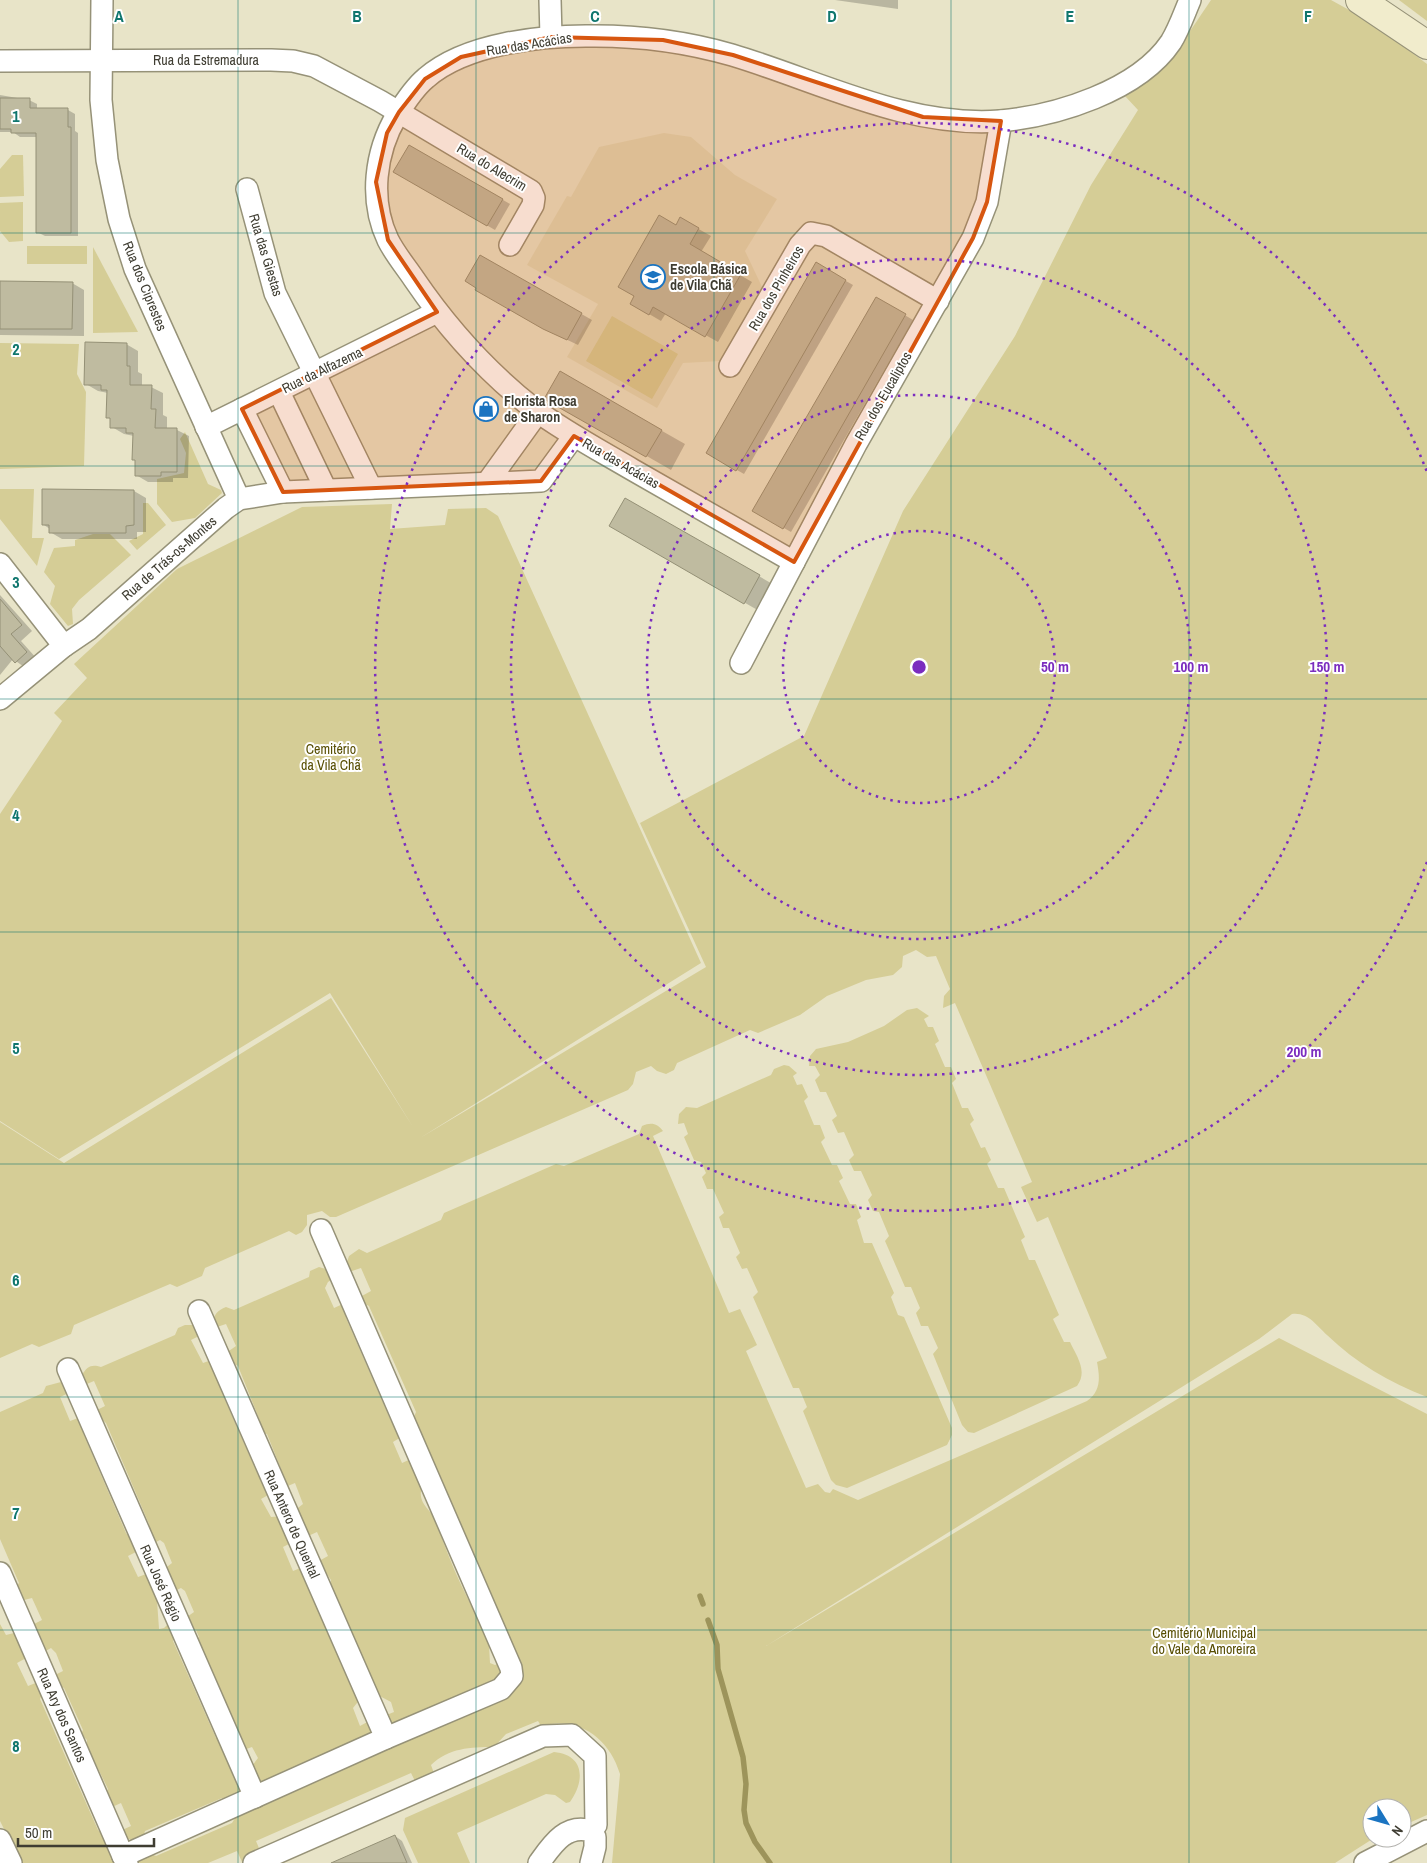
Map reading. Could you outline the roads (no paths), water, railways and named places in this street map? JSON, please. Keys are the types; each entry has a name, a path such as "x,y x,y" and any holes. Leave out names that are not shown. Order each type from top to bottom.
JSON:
{"main road":[{"path":"1360,0 1427,45"}],"street":[{"name":"Rua dos Ciprestes","path":"102,0 101,100 107,160 119,219 135,269 240,499"},
{"path":"550,0 551,37"},
{"name":"Rua das Acácias","path":"794,562 574,436 538,412 464,346 437,312 388,240 380,211 376,182 380,156 387,133 399,112 425,79 446,64 486,49 551,37 626,37 696,46 733,55 923,117 965,122 1001,121 1044,114 1084,102 1138,74 1170,44 1190,0"},
{"name":"Rua da Estremadura","path":"0,61 293,61 314,66 399,112"},
{"name":"Rua do Alecrim","path":"399,112 531,190 534,198 532,205 510,245"},
{"name":"Rua dos Eucaliptos","path":"741,663 856,444 938,301 981,221 987,202 1001,121"},
{"name":"Rua das Giestas","path":"247,189 275,293 315,374"},
{"name":"Rua dos Pinheiros","path":"730,366 800,245 811,233 826,236 938,301"},
{"name":"Rua da Alfazema","path":"206,427 437,312"},
{"path":"315,374 371,488"},
{"path":"278,392 326,490"},
{"path":"242,409 283,492"},
{"path":"487,483 538,412"},
{"name":"Rua de Trás-os-Montes","path":"0,699 64,646 89,629 226,508 240,499 283,492 541,481 574,436"},
{"path":"0,564 64,646"},
{"path":"125,1860 254,1797 501,1689 512,1676 512,1668 321,1230"},
{"name":"Rua Antero de Quental","path":"199,1311 386,1738"},
{"name":"Rua José Régio","path":"68,1369 254,1797"},
{"name":"Rua Ary dos Santos","path":"0,1573 125,1860"},
{"path":"254,1863 544,1736 572,1735 596,1756 596,1825 591,1831"},
{"path":"539,1863 556,1840 563,1834 582,1828 591,1831 595,1837 595,1847 591,1863"},
{"path":"1365,1863 1427,1831"},
{"path":"0,1840 11,1863"}],"waterway":[{"path":"700,1596 703,1604"},
{"path":"708,1620 717,1645 718,1669 743,1757 746,1784 744,1810 746,1823 755,1842 770,1863"}],"place":[{"name":"Escola Básica de Vila Chã","path":"653,277"},
{"name":"Florista Rosa de Sharon","path":"486,409"}],"park label":[{"name":"Cemitério da Vila Chã","path":"331,758"},
{"name":"Cemitério Municipal do Vale da Amoreira","path":"1204,1642"}]}
